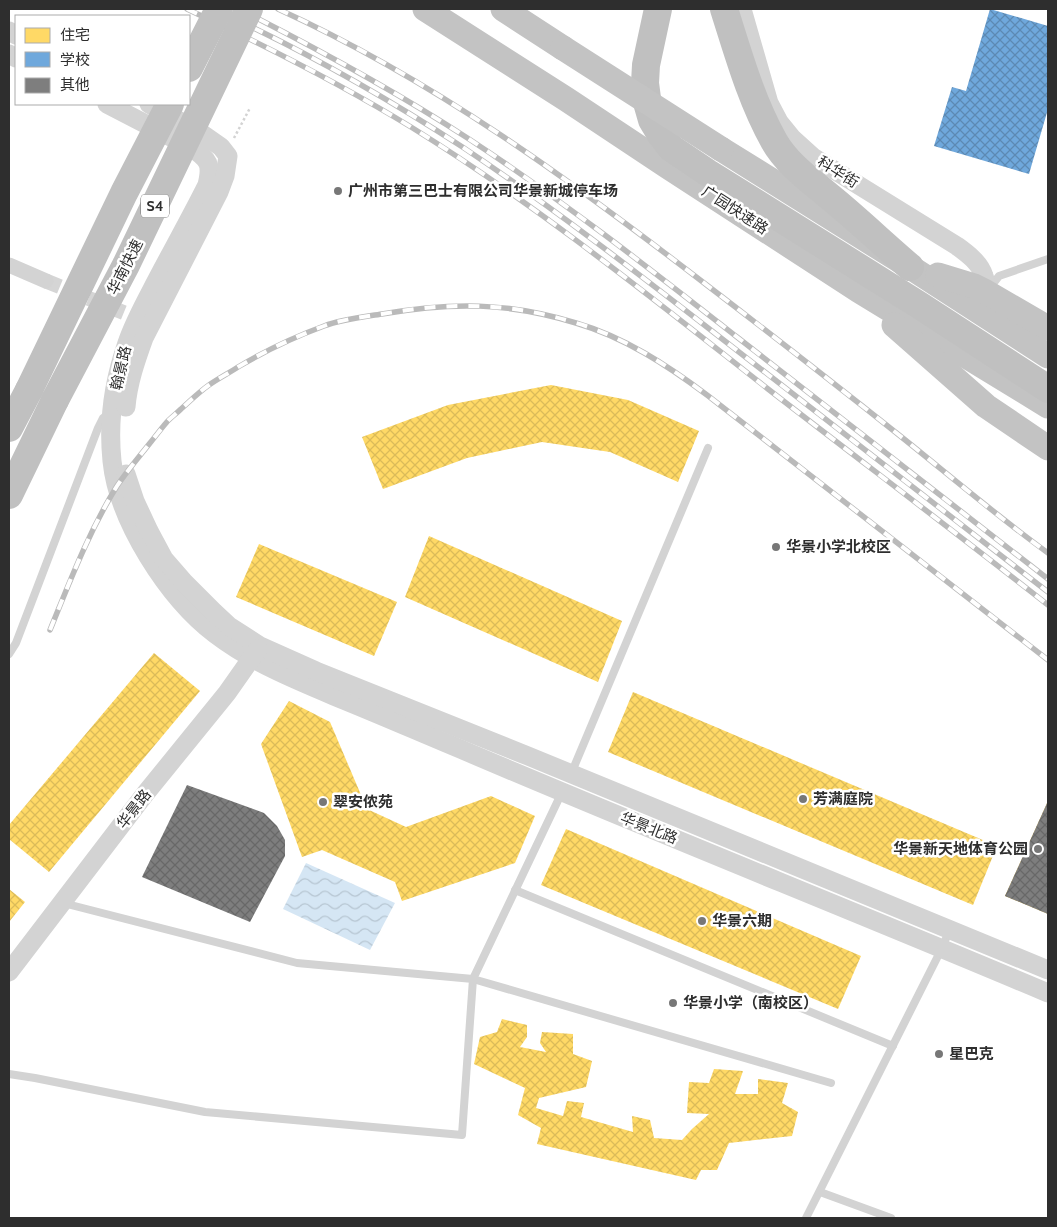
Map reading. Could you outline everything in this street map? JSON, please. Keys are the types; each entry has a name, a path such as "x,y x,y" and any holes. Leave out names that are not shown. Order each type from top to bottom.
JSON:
{"highway":[{"path":"190,66 219,9"},
{"name":"华南快速","path":"9,495 55,400 126,265 249,9"},
{"path":"126,265 166,204 217,110 267,9"},
{"name":"广园快速路","path":"424,9 566,99 858,290 1048,406"},
{"path":"503,9 1048,356"},
{"path":"658,9 646,64 648,106 652,120 671,148 1048,389"},
{"path":"724,9 757,106 774,142 793,165 910,267 959,281 986,292 1048,328"},
{"name":"S4","path":"9,428 124,193 169,105"},
{"path":"858,290 896,327 986,406 1048,448"}],"street":[{"name":"科华街","path":"742,9 769,103 779,122 792,138 813,157 969,255 984,275 986,292"},
{"name":"翰景路","path":"109,105 192,148 208,161 210,167 207,185 145,321"},
{"path":"150,105 201,133 221,147 228,156"},
{"name":"翰景路","path":"228,156 225,176 219,192 145,321 122,355 116,385 126,474 152,538 164,558 184,582 256,652"},
{"path":"9,265 46,281"},
{"name":"华景北路","path":"256,652 316,671 1048,970"},
{"name":"华景北路","path":"256,652 304,683 1048,993"},
{"name":"华景路","path":"9,972 256,652"}],"lane":[{"path":"986,292 1000,276 1048,259"},
{"path":"9,654 16,643 98,428 103,418 119,409"},
{"path":"571,774 708,448"},
{"path":"9,1074 205,1112 462,1135 473,979 562,792"},
{"path":"515,890 893,1046"},
{"path":"63,903 297,963 473,979 831,1083"},
{"path":"806,1218 950,929"},
{"path":"820,1192 892,1218"}],"path":[{"path":"228,156 232,142 250,108"}],"water":[{"path":"306,863 395,903 370,950 283,909"}],"building: 住宅":[{"path":"551,385 628,400 699,431 678,482 610,452 542,442 467,458 383,489 362,437 448,405"},
{"path":"429,536 622,621 598,682 405,597"},
{"path":"259,544 397,602 374,656 236,597"},
{"path":"154,653 200,691 49,872 9,839 9,825"},
{"name":"芳满庭院","path":"633,692 997,846 973,905 608,752"},
{"name":"翠安侬苑","path":"289,701 330,722 367,809 406,827 491,796 535,816 515,863 402,901 395,882 322,850 302,857 261,744"},
{"name":"华景新天地体育公园","path":"1048,801 1048,914 1005,896"},
{"name":"华景六期","path":"566,829 861,956 838,1009 541,885"},
{"path":"9,889 25,902 9,922"},
{"path":"502,1019 527,1025 527,1037 520,1047 546,1052 540,1043 542,1032 573,1034 573,1054 592,1061 586,1087 539,1098 536,1108 563,1116 567,1101 584,1103 581,1117 633,1132 632,1116 650,1120 654,1138 682,1140 709,1114 687,1113 689,1082 709,1083 714,1069 743,1071 735,1094 758,1094 758,1079 788,1083 782,1103 798,1112 792,1136 729,1143 717,1170 701,1170 696,1180 537,1144 541,1128 518,1115 525,1088 474,1064 480,1037 497,1032"}],"building: 学校":[{"path":"990,9 1048,26 1048,109 1029,174 934,146 952,87 966,91"}],"building: 其他":[{"path":"187,785 264,813 277,826 285,840 285,856 250,922 142,877"},
{"name":"华景新天地体育公园","path":"1048,801 1048,914 1005,896"}],"tunnel":[{"path":"46,281 137,318"}],"railway":[{"path":"187,9 273,51 356,95 411,127 504,188 593,253 1048,605"},
{"path":"213,9 278,40 372,91 496,170 651,284 1048,592"},
{"path":"239,9 385,87 504,162 672,286 1048,579"},
{"path":"278,9 336,37 447,100 554,171 756,323 1048,553"},
{"path":"50,630 89,538 117,486 168,421 205,388 269,350 331,324 353,318 407,310 432,307 479,306 527,311 576,323 611,336 661,363 707,395 1048,660"}],"place":[{"name":"广州市第三巴士有限公司华景新城停车场","path":"338,191"},
{"name":"华景小学北校区","path":"776,547"},
{"name":"芳满庭院","path":"803,799"},
{"name":"翠安侬苑","path":"323,802"},
{"name":"华景新天地体育公园","path":"1038,849"},
{"name":"华景六期","path":"702,921"},
{"name":"华景小学（南校区）","path":"673,1003"},
{"name":"星巴克","path":"939,1054"}]}
